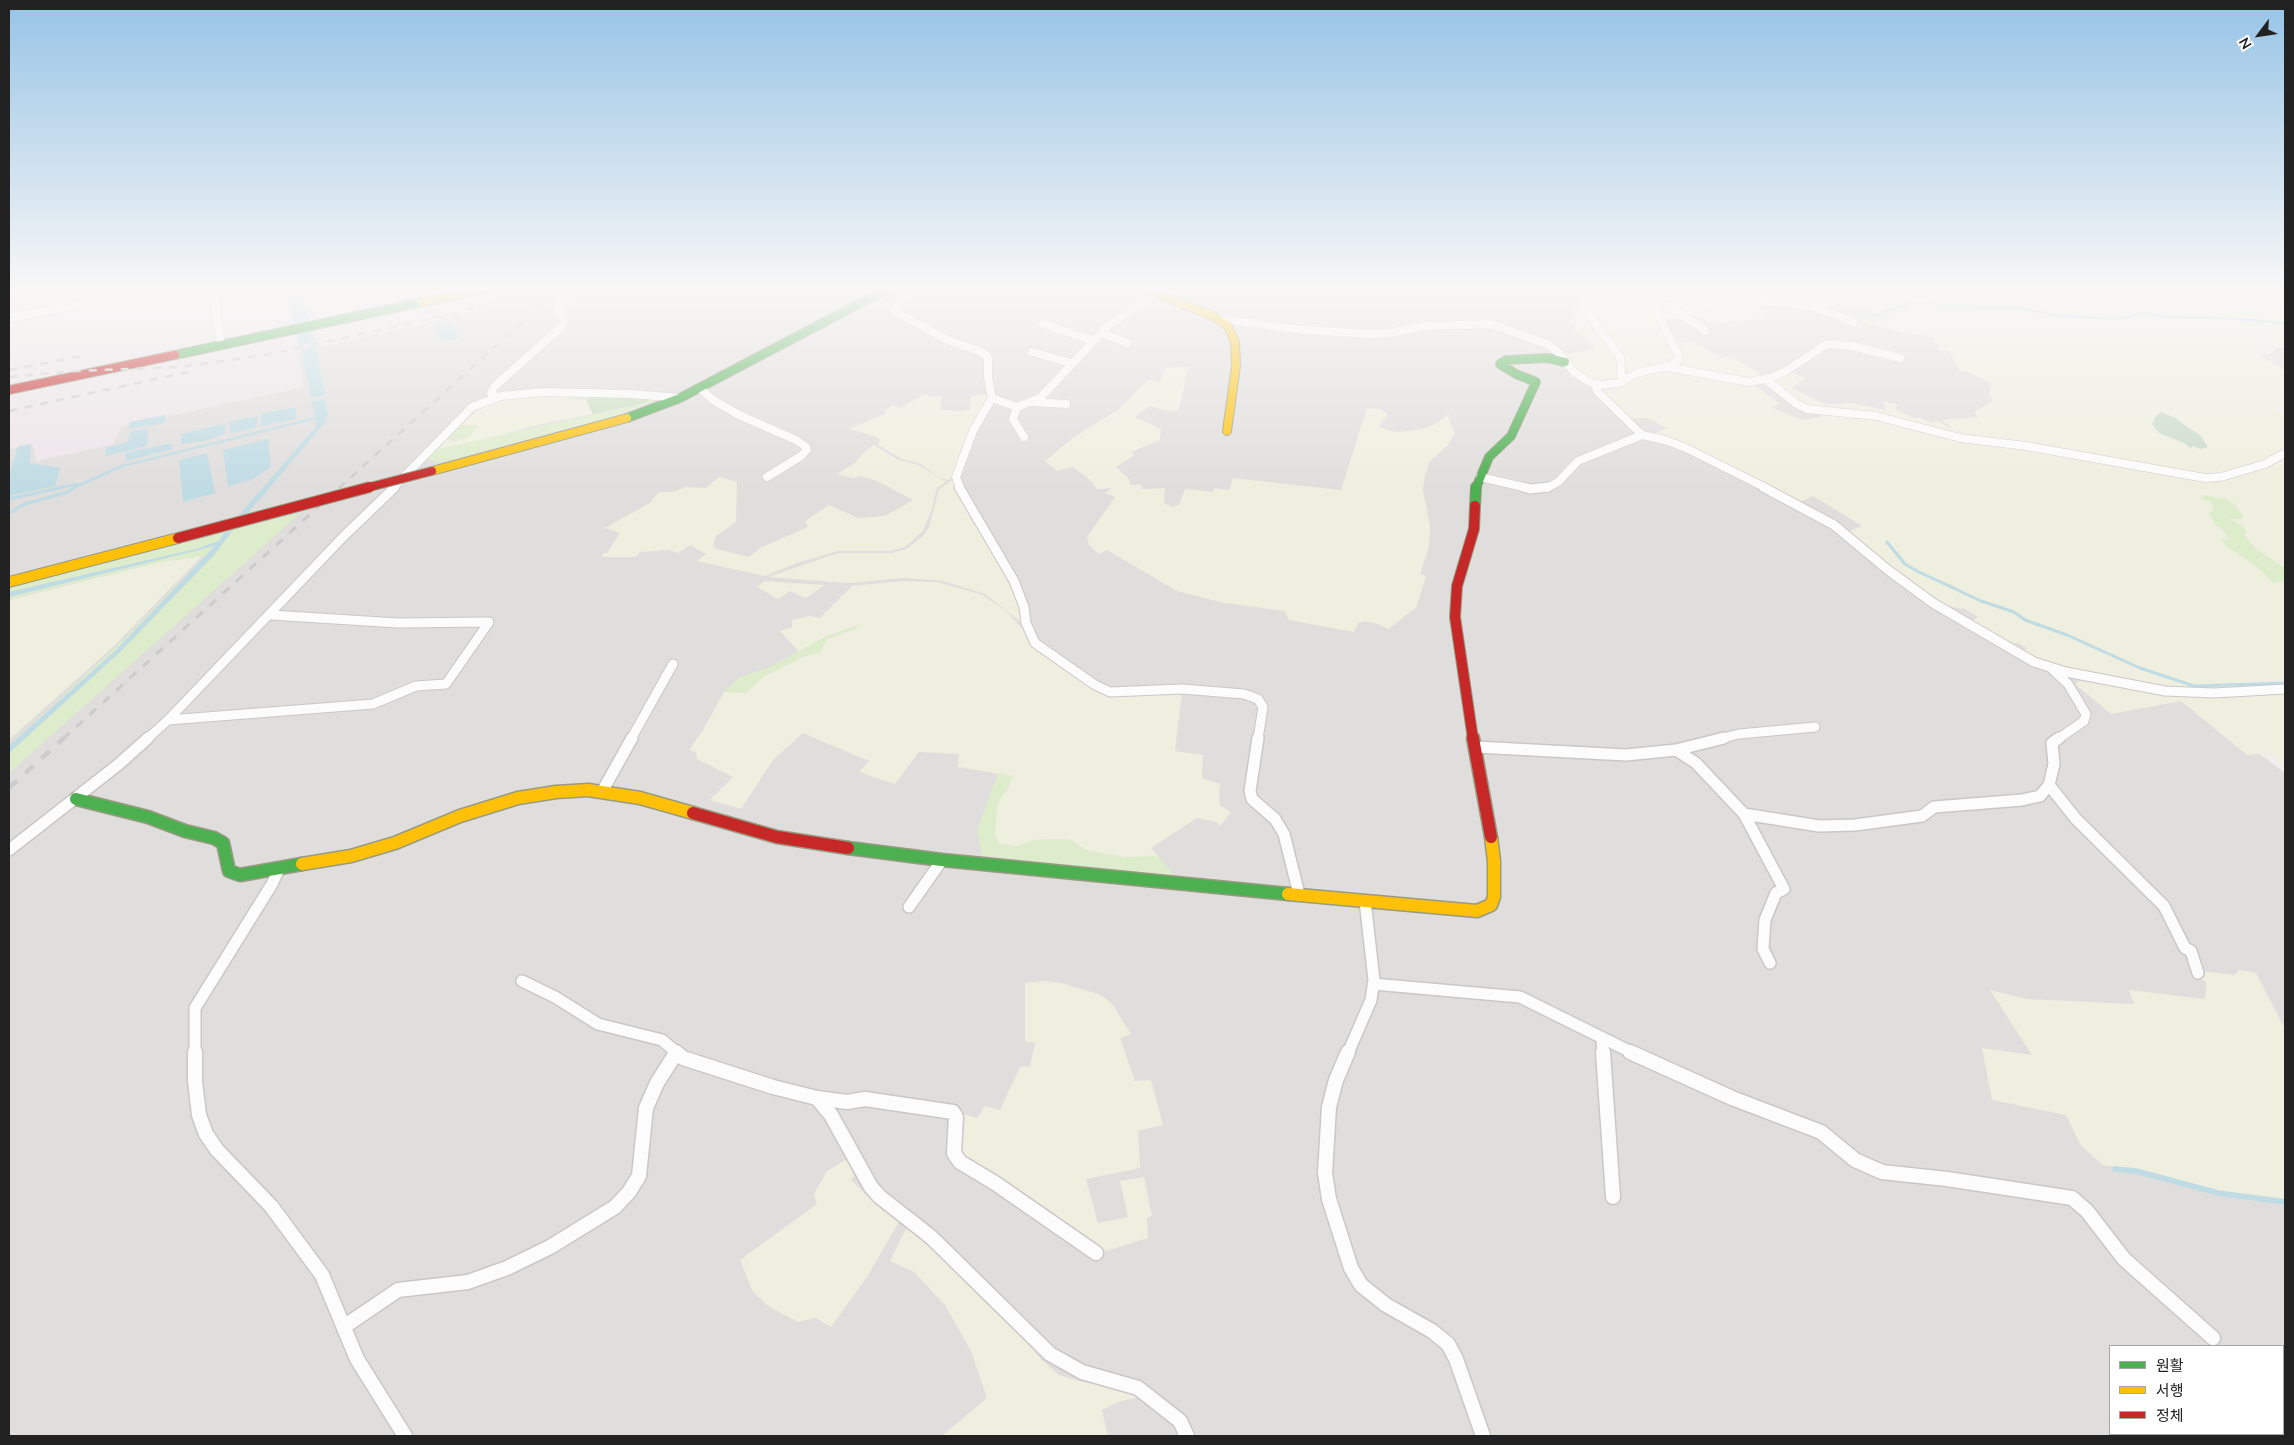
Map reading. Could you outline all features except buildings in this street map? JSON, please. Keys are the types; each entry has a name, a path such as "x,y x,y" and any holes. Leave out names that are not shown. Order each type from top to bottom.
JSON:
{"street":[{"path":"9,390 168,355"},
{"path":"497,398 491,393 494,387 529,355"},
{"path":"9,582 625,419 701,389 763,355"},
{"path":"987,355 988,378 992,398 973,431 956,476 957,484 1014,581 1024,607 1026,623 1035,643 1095,685 1110,692 1182,689 1244,694 1258,699 1263,707 1250,791 1252,799 1274,819 1284,834 1299,894"},
{"path":"1044,355 1071,363"},
{"path":"992,398 1017,407 1031,402 1048,392 1079,355"},
{"path":"1227,431 1235,355"},
{"path":"1559,355 1574,372 1595,384 1609,386 1622,382 1637,373 1675,363 1679,355"},
{"path":"1619,355 1622,382"},
{"path":"1665,367 1738,382 1765,379 1786,371 1809,355"},
{"path":"1888,355 1900,358"},
{"path":"76,799 148,817 185,831 214,838 223,843 227,866 233,874 251,874 368,852 406,839 452,818 518,798 556,792 603,790 640,798 777,837 942,860 1204,887 1299,894 1470,912 1477,911 1491,905 1494,897 1494,860 1476,747 1466,699 1455,617 1457,586 1474,529 1476,490 1480,477 1489,457 1511,436 1520,421 1536,382 1516,374 1500,364 1506,360 1547,358 1565,362"},
{"path":"1765,379 1797,404 1807,409 1869,414 1960,438 2026,446 2205,478 2221,477 2273,460 2285,453"},
{"path":"1595,384 1597,391 1642,435 1665,440 1686,448 1834,524 1888,570 1933,603 2021,655 2051,669 2165,691 2214,693 2285,689"},
{"path":"701,389 713,400 796,440 806,447 807,450 801,456 767,477"},
{"path":"9,850 76,799 139,747 168,720 271,615 344,536 393,489 463,415 476,405 497,398 543,392 638,394 680,398"},
{"path":"1031,402 1066,404"},
{"path":"1017,407 1013,420 1024,437"},
{"path":"1480,477 1530,488 1547,488 1558,482 1578,461 1642,435"},
{"path":"2273,460 2285,461"},
{"path":"168,720 373,704 416,686 446,684 489,622 398,623 271,615"},
{"path":"603,790 673,664"},
{"path":"1744,814 1819,826 1855,825 1922,816 1934,807 2022,800 2040,796 2049,785 2054,764 2052,743 2086,718 2086,714 2068,684 2051,669"},
{"path":"1476,747 1626,755 1676,750 1739,734 1815,727"},
{"path":"1676,750 1696,763 1744,814 1756,833 1784,889 1776,893 1762,931 1763,949 1770,963"},
{"path":"2049,785 2076,819 2164,906 2185,948 2191,951 2198,973"},
{"path":"909,907 942,860"},
{"path":"278,868 272,884 195,1008 196,1104 206,1134 216,1150 270,1206 322,1275 345,1326 357,1359 404,1436"},
{"path":"1365,902 1373,984 1371,1000 1336,1080 1329,1107 1325,1173 1328,1199 1351,1268 1361,1285 1386,1305 1432,1330 1448,1344 1456,1359 1483,1436"},
{"path":"522,981 555,997 598,1024 662,1040 683,1058 773,1087 816,1098 847,1102 865,1099 953,1112 956,1116 954,1153 960,1162 996,1183 1096,1253"},
{"path":"1373,984 1520,997 1602,1039 1732,1098 1814,1128 1855,1160 1882,1172 2072,1198 2087,1211 2124,1259 2213,1338"},
{"path":"1602,1039 1613,1197"},
{"path":"345,1326 398,1290 468,1282 507,1268 550,1247 616,1207 629,1192 639,1176 646,1108 657,1083 676,1053"},
{"path":"816,1098 831,1115 867,1181 880,1197 931,1237 984,1286 1050,1354 1082,1372 1138,1388 1180,1421 1187,1436"}],"shaded area":[{"path":"9,355 297,355 303,387 121,426 114,444 37,461 33,444 9,449"},
{"path":"297,355 1595,355 1584,370 1628,401 1822,496 2077,669 2185,699 2285,773 2285,1436 9,1436 9,449 33,444 37,461 121,426 303,387"},
{"path":"1695,355 1968,355 1971,360 1971,374 2004,389 1977,424 1934,429 1799,426"},
{"path":"2260,355 2285,355 2285,371"}],"green space":[{"path":"1565,355 1616,355 1619,376 1616,381 1597,382 1579,373"},
{"path":"1615,355 1674,355 1676,359 1626,374"},
{"path":"1682,355 1717,355 1721,358 1730,356 1766,377 1751,380 1679,365 1684,360"},
{"path":"1951,355 2260,355 2285,371 2285,402 2283,408 2273,408 2285,416 2285,451 2271,459 2212,477 1962,438 1960,433 1941,420 1978,417 1974,412 1990,403 1992,399 1989,394 1992,382 1973,372 1960,371","holes":["2161,412 2176,418 2207,446 2201,449 2159,433 2152,424 2155,417"]},
{"path":"1188,367 1179,410 1169,411 1149,406 1135,417 1161,429 1160,440 1131,452 1134,455 1116,467 1129,479 1130,485 1141,485 1143,489 1165,488 1164,503 1172,507 1179,505 1185,489 1213,492 1215,488 1229,490 1233,478 1341,490 1367,408 1379,409 1388,414 1379,426 1389,431 1399,432 1423,429 1437,423 1450,413 1448,418 1455,433 1448,445 1429,462 1424,480 1423,490 1430,527 1429,547 1420,574 1426,576 1416,608 1388,629 1365,621 1358,623 1354,632 1289,620 1284,611 1220,602 1177,591 1107,550 1099,554 1089,545 1087,537 1115,497 1105,493 1112,488 1097,489 1090,480 1073,467 1057,471 1045,461 1074,437 1119,409 1148,380 1160,382 1166,368"},
{"path":"1670,368 1751,383 1780,404 1771,407 1801,420 1822,417 1815,411 1863,415 1985,443 2197,478 2285,463 2285,568 2254,547 2245,535 2246,531 2243,526 2227,518 2242,514 2234,504 2218,497 2203,495 2215,511 2208,513 2230,539 2233,551 2259,569 2273,583 2285,581 2285,680 2194,686 2141,667 2066,634 2026,620 2015,611 1981,600 1952,585 1935,579 1980,602 2014,612 2025,620 2049,631 2066,636 2140,669 2190,686 2185,691 2072,671 2042,661 2023,651 2027,648 2018,643 2011,644 1972,621 1978,617 1965,609 1946,606 1891,567 1849,531 1862,526 1813,496 1800,502 1654,434 1666,428 1647,418 1629,419 1603,390 1615,388 1638,376"},
{"path":"1787,371 1806,378 1792,388 1825,404 1841,404 1845,402 1886,410 1883,401 1898,405 1895,409 1916,419 1918,417 1933,423 1937,420 1957,433 1958,437 1911,425 1808,408 1768,381"},
{"path":"540,394 636,396 661,399 612,417 466,456 436,463 427,457 471,411 499,398","holes":["550,395 570,396 566,400 641,398 641,404 438,449 446,440 467,439 479,426 461,425 479,408 506,399"]},
{"path":"925,394 932,397 942,396 940,410 960,411 970,410 971,396 989,395 953,477 948,480 939,477 921,464 900,458 878,445 880,440 874,436 849,429 887,413 884,411 893,405 900,408"},
{"path":"529,396 570,396 567,400 586,400 593,414 438,449 446,440 456,441 479,426 460,425 479,408 496,401"},
{"path":"590,398 653,398 641,404 593,414 586,400"},
{"path":"2161,412 2176,418 2200,435 2208,447 2201,449 2193,446 2190,448 2186,444 2159,433 2152,424 2155,417"},
{"path":"874,445 898,460 919,465 946,482 937,488 931,512 923,531 905,547 890,551 838,551 797,563 765,576 697,561 706,554 690,545 678,553 668,550 640,552 636,557 602,557 603,553 607,553 620,533 605,528 650,503 659,492 673,492 685,487 706,488 719,477 737,482 736,522 716,536 713,546 717,549 749,557 760,548 808,527 805,521 829,505 858,518 885,516 913,500 877,481 860,476 853,478 837,474 856,462 864,452"},
{"path":"954,479 1019,598 1022,623 985,594 943,581 904,578 848,583 768,577 838,553 892,553 906,549 923,536 929,527 939,489"},
{"path":"2203,495 2226,499 2234,504 2242,514 2242,519 2230,519 2243,526 2246,531 2245,535 2254,547 2285,568 2285,581 2273,583 2259,569 2226,546 2221,539 2229,539 2221,528 2216,526 2208,512 2215,511 2210,502 2201,498"},
{"path":"300,513 9,773 9,753 121,651 213,556 233,530"},
{"path":"224,533 219,541 196,549 9,592 9,588"},
{"path":"215,545 205,556 160,562 9,599 9,597"},
{"path":"202,556 114,646 9,740 9,600 160,562"},
{"path":"195,567 116,650 9,746 118,645"},
{"path":"765,581 825,585 806,598 790,591 778,599 757,587"},
{"path":"902,581 937,582 983,595 1007,612 1027,634 1110,694 1120,697 1182,692 1175,751 1203,755 1202,778 1220,784 1219,800 1221,806 1231,812 1219,827 1217,822 1197,818 1151,848 1159,857 1123,857 1094,852 1085,850 1073,841 1062,839 1035,840 1017,846 1007,846 999,844 995,834 994,823 997,807 1001,797 1007,790 1012,776 958,767 959,754 919,752 895,784 859,772 869,761 803,733 773,760 741,809 710,800 733,777 697,759 696,752 689,750 703,730 724,692 745,693 763,677 805,656 820,652 826,639 855,629 856,626 825,637 799,652 780,631 792,627 792,620 809,616 820,618 852,586"},
{"path":"862,624 855,629 827,639 820,652 805,656 763,677 745,693 724,692 740,677 770,667 825,637"},
{"path":"2080,681 2108,683 2174,696 2191,697 2285,692 2285,766 2269,753 2247,755 2181,701 2111,714 2075,684"},
{"path":"998,773 1013,776 997,807 995,834 999,844 1017,846 1035,840 1062,839 1073,841 1085,850 1094,852 1123,857 1156,856 1172,872 1173,877 982,856 977,830"},
{"path":"2239,970 2256,973 2285,1029 2285,1199 2213,1190 2141,1170 2103,1165 2081,1146 2066,1115 1992,1100 1982,1048 2032,1055 1990,990 2027,999 2134,1004 2129,990 2205,999 2206,982 2200,978 2200,971 2235,975"},
{"path":"1045,981 1061,983 1095,993 1104,997 1113,1005 1131,1034 1120,1038 1135,1081 1151,1080 1163,1125 1138,1131 1140,1168 1086,1179 1098,1223 1128,1217 1120,1181 1144,1177 1152,1216 1147,1218 1148,1238 1106,1251 1042,1206 965,1159 959,1151 960,1113 977,1118 985,1106 1000,1110 1020,1067 1030,1066 1035,1043 1025,1041 1025,983"},
{"path":"847,1159 854,1176 851,1180 878,1206 899,1222 867,1277 831,1327 816,1318 798,1322 768,1306 753,1292 740,1260 817,1204 814,1194 827,1171"},
{"path":"907,1227 990,1300 1041,1359 1059,1375 1143,1396 1118,1402 1102,1410 1108,1436 942,1436 987,1398 971,1351 945,1305 914,1272 890,1261"}],"water":[{"path":"302,355 318,355 325,395 311,398"},
{"path":"324,399 328,413 326,421 248,513 239,515 315,428 316,418 311,402"},
{"path":"296,407 296,419 261,426 261,414"},
{"path":"165,415 165,423 129,429 130,422"},
{"path":"258,416 256,428 230,433 230,422"},
{"path":"225,424 225,434 204,441 181,444 181,434"},
{"path":"148,429 147,446 105,456 106,448 128,442 130,432"},
{"path":"268,439 271,467 251,480 228,486 223,450"},
{"path":"172,443 172,449 126,461 125,453"},
{"path":"31,444 30,463 60,468 55,486 9,496 9,475 18,446"},
{"path":"207,453 215,493 183,502 179,460"},
{"path":"233,530 213,556 121,651 9,753 9,746 116,650 215,546 9,597 9,592 196,549 219,541 224,533"}],"waterway":[{"path":"75,487 122,466 316,418"},
{"path":"57,488 78,484"},
{"path":"9,499 63,487"},
{"path":"9,513 25,504 68,492 75,487"},
{"path":"1887,542 1905,564 1917,571 1981,601 2014,612 2025,620 2067,635 2140,668 2194,686 2285,683"},
{"path":"2115,1169 2136,1171 2218,1193 2285,1202"}],"railway":[{"path":"9,377 75,371 179,367 262,355"},
{"path":"339,488 485,355"},
{"path":"9,370 82,356"},
{"path":"9,411 188,372"},
{"path":"63,739 340,487"},
{"path":"9,788 64,738"}],"traffic: fast":[{"path":"627,418 680,398 761,355"},
{"path":"1475,506 1475,490 1481,472 1489,457 1511,436 1536,382 1516,374 1500,364 1506,360 1547,358 1565,362"},
{"path":"76,799 148,817 185,831 214,838 223,843 229,871 240,875 302,864"},
{"path":"848,848 942,860 1288,894"}],"traffic: slow":[{"path":"1227,431 1236,366 1236,355"},
{"path":"432,471 627,418"},
{"path":"9,582 178,538"},
{"path":"302,864 351,856 395,843 460,816 518,798 556,792 588,790 640,798 693,813"},
{"path":"1288,894 1477,911 1491,905 1494,897 1494,861 1491,837"}],"traffic: jam":[{"path":"9,390 173,355"},
{"path":"178,538 432,471"},
{"path":"1475,506 1474,529 1457,586 1455,617 1466,699 1491,837"},
{"path":"693,813 777,837 848,848"}]}
